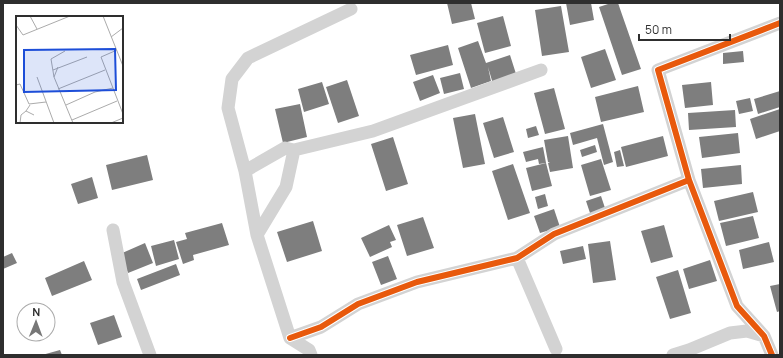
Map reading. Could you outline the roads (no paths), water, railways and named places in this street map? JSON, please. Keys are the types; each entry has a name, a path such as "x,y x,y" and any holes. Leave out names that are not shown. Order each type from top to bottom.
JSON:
{"street":[{"path":"321,327 310,353 290,338 257,235 245,171 228,108 232,79 248,58 351,9"},
{"path":"772,355 764,336 737,306 689,180 658,70 780,23"},
{"path":"245,171 286,148 294,150 373,131 541,70"},
{"path":"257,235 286,187 294,150"},
{"path":"290,338 321,327 358,304 410,285 517,258 554,234 689,180"},
{"path":"113,230 123,282 150,355"},
{"path":"517,258 556,349"},
{"path":"673,355 730,333 747,331 764,336"}]}
